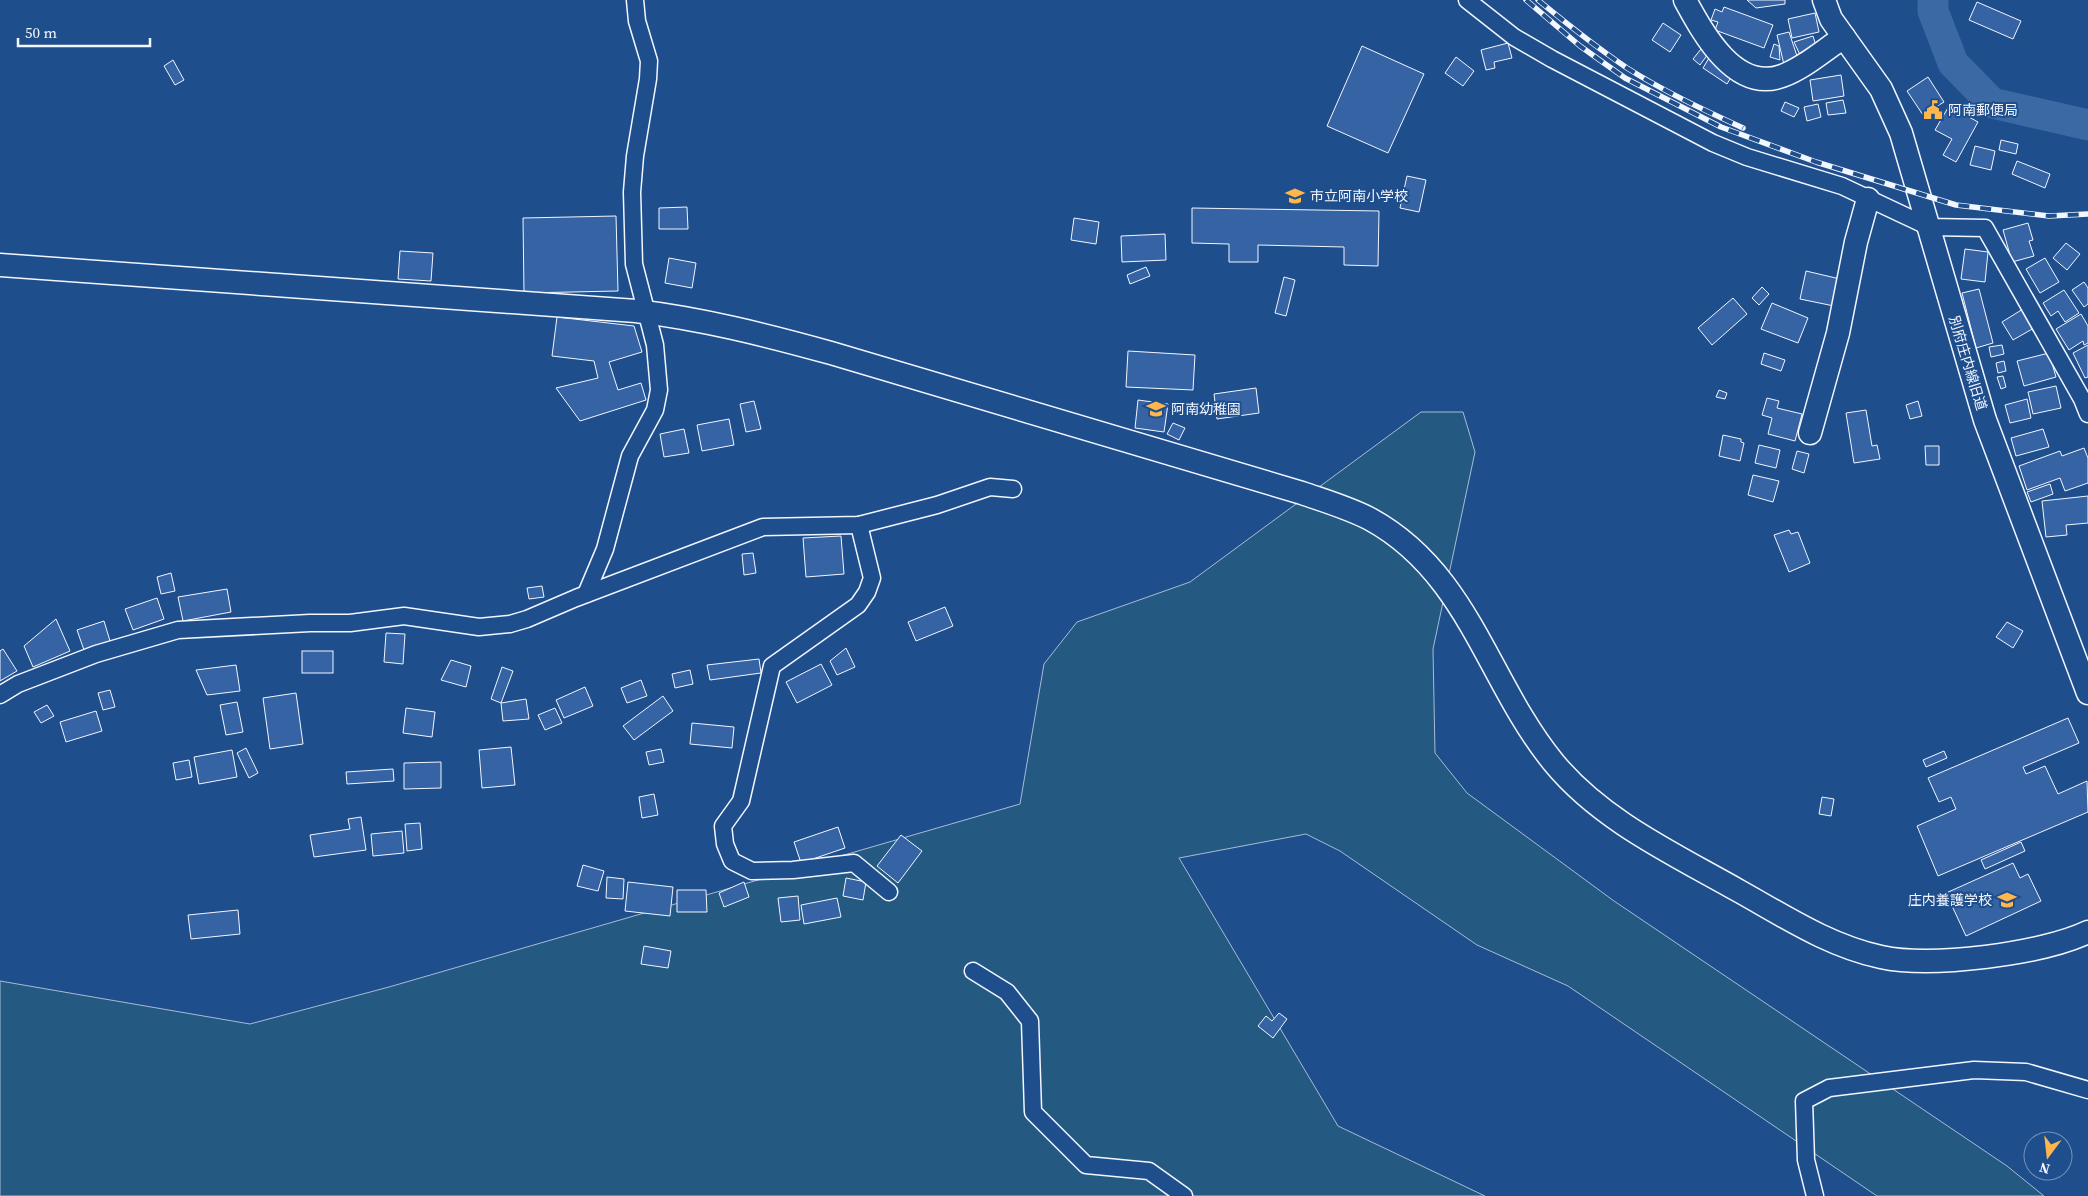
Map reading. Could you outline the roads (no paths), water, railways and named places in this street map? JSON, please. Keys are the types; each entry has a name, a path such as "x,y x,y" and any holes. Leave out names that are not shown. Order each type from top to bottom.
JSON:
{"street":[{"path":"586,594 604,550 630,456 658,401 655,345 634,264 632,192 635,156 648,79 649,61 637,21 635,0"},
{"path":"1467,0 1496,24 1528,45 1575,72 1713,143 1747,157 1842,186 1929,227 1985,228 2082,399 2088,414"},
{"path":"1685,0 1718,53 1739,70 1756,78 1767,79 1785,75 1844,37"},
{"name":"別府庄内線旧道","path":"1824,0 1831,19 1873,77 1890,107 1906,148 1985,420 2088,693"},
{"path":"1810,433 1838,333 1868,199"},
{"path":"0,266 647,312 730,326 831,353 1302,493 1371,520 1417,553 1440,577 1462,609 1539,744 1570,781 1603,811 1636,832 1796,923 1843,946 1899,960 1948,961 2037,948 2088,932"},
{"path":"0,695 18,684 96,654 178,630 310,622 350,623 404,616 454,624 493,627 528,619 586,594 763,527 859,524 937,505 990,487 1013,489"},
{"path":"859,524 872,578 867,592 858,605 772,666 741,800 723,826 724,842 732,861 752,871 793,870 854,863 889,892"},
{"path":"973,971 1007,992 1030,1021 1033,1112 1086,1165 1149,1171 1184,1196"},
{"path":"1815,1196 1806,1160 1804,1101 1829,1088 1974,1070 2026,1072 2088,1090"}],"waterway":[{"path":"1933,0 1933,11 1953,63 1992,103 2088,125"}],"railway":[{"path":"1526,0 1580,46 1625,78 1721,127 1816,162 1956,205 2049,216 2088,214"},
{"path":"1538,0 1627,68 1669,92 1743,128"}],"place":[{"name":"阿南郵便局","path":"1933,110"},
{"name":"市立阿南小学校","path":"1295,196"},
{"name":"阿南幼稚園","path":"1156,409"},
{"name":"庄内養護学校","path":"2007,900"}]}
